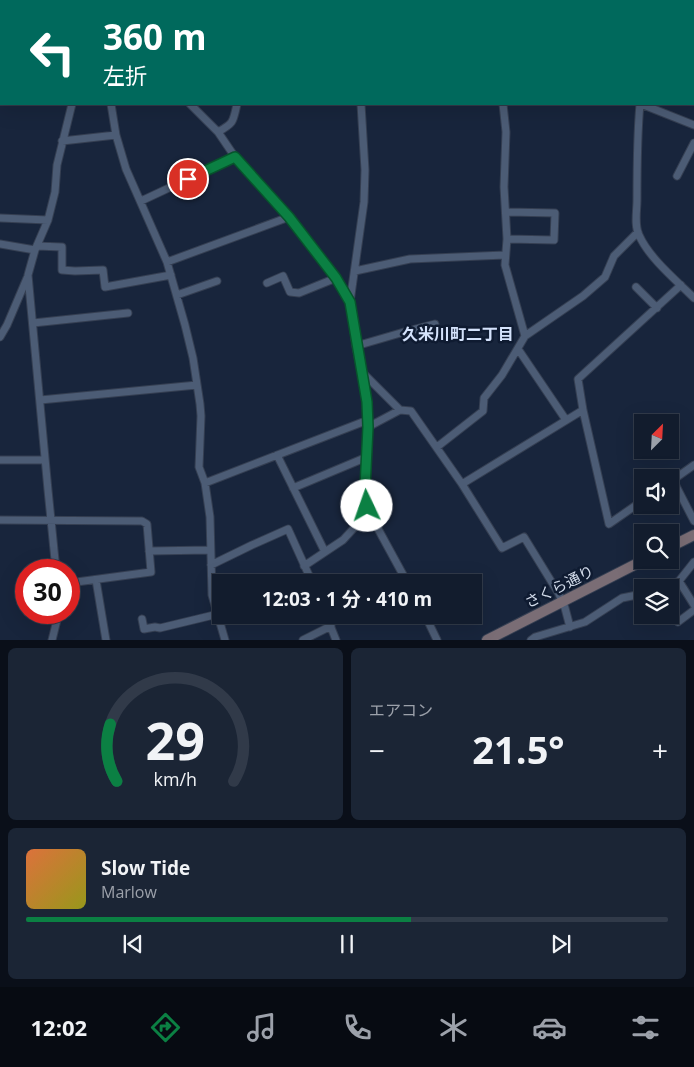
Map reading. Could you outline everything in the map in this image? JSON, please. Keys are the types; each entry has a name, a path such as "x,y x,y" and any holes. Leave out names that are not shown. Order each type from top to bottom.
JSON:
{"street":[{"path":"0,337 28,275 36,248 48,220 55,192 57,165 72,105"},
{"path":"111,105 116,135 126,168 168,262 193,358 201,416 199,467 205,483 210,516 212,595"},
{"path":"191,105 218,132 235,157 289,217 336,278 350,302"},
{"path":"218,132 229,126 233,120 236,105"},
{"path":"361,105 365,170 364,202 350,302 367,402 368,424 365,489 367,506 371,516 403,574"},
{"path":"503,105 506,132 504,187 507,239 505,265 525,336"},
{"path":"641,105 637,168 638,232 645,246 694,298"},
{"path":"644,105 694,125"},
{"path":"62,141 116,135"},
{"path":"677,176 694,143"},
{"path":"141,201 235,157"},
{"path":"506,212 555,213 554,240 507,239"},
{"path":"168,262 289,217"},
{"path":"0,218 48,220"},
{"path":"437,447 483,412 484,398 502,375 525,336 583,296 605,278 614,256 638,232"},
{"path":"0,244 36,248 62,247 62,270 103,270 105,287 171,275"},
{"path":"355,271 410,259 505,254"},
{"path":"28,275 55,559"},
{"path":"267,283 282,276 290,292 299,293 336,278"},
{"path":"177,295 217,281"},
{"path":"634,506 608,524 578,379 681,285"},
{"path":"636,286 657,308"},
{"path":"33,322 128,313"},
{"path":"356,346 435,324"},
{"path":"518,349 566,420"},
{"path":"362,372 400,410"},
{"path":"40,400 197,385"},
{"path":"205,483 277,455 368,424 400,410 411,411 462,484 502,548 524,537 560,594 570,627"},
{"path":"462,484 583,410"},
{"path":"277,455 326,552"},
{"path":"294,488 367,457"},
{"path":"0,460 45,460"},
{"path":"679,476 694,466"},
{"path":"679,495 694,521"},
{"path":"304,566 343,540 354,528 367,506"},
{"path":"0,520 142,520 147,524 151,572 80,582"},
{"path":"211,565 288,529 308,574"},
{"path":"679,542 694,535"},
{"path":"149,551 210,550"},
{"path":"694,562 679,581 694,605"},
{"name":"さくら通り","path":"487,640 634,565"},
{"path":"96,580 106,640"},
{"path":"531,640 534,637 585,622 622,598 634,596"},
{"path":"679,621 694,610"},
{"path":"142,619 144,629 160,628 212,615"},
{"path":"52,640 55,624"},
{"path":"221,624 226,640"},
{"path":"429,624 437,640"},
{"path":"303,640 331,626 336,640"}],"district":[{"name":"久米川町二丁目","path":"458,334"}],"route":[{"path":"188,179 235,157 289,217 336,278 350,302 367,402 368,427 365,489 367,506"}]}
